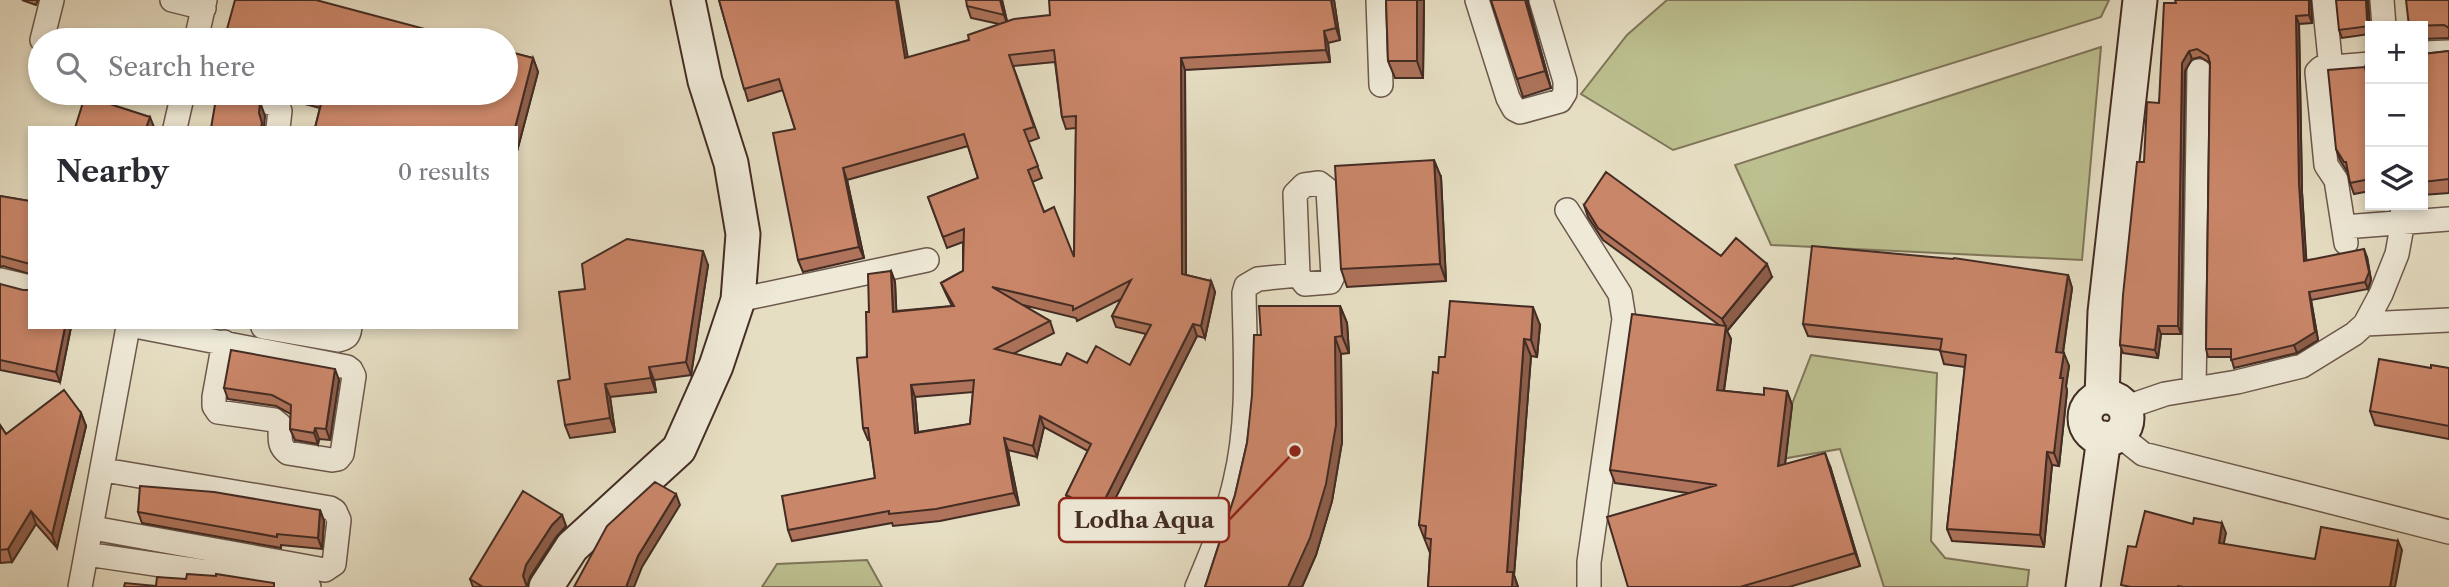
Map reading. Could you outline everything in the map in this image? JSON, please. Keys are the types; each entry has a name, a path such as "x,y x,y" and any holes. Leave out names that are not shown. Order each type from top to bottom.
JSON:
{"street":[{"path":"45,28 52,0"},
{"path":"172,0 204,4 199,28"},
{"path":"546,587 572,547 679,449 716,366 738,300 743,234 731,163 705,80 688,0"},
{"path":"1378,0 1381,85"},
{"path":"1477,0 1508,97 1514,109 1520,112 1560,101 1565,93 1565,81 1541,0"},
{"path":"2083,587 2112,420 2105,312 2140,0"},
{"path":"2324,0 2330,59"},
{"path":"2382,0 2384,21"},
{"path":"2428,53 2449,52"},
{"path":"2307,61 2365,56"},
{"path":"2365,65 2321,68 2317,72 2326,166 2336,180 2345,235 2402,213 2449,219"},
{"path":"2194,389 2199,71"},
{"path":"175,126 180,105"},
{"path":"278,105 278,126"},
{"path":"1567,210 1620,294 1624,319 1589,562 1589,587"},
{"path":"2112,420 2165,394 2237,382 2302,366 2365,324 2397,254 2402,213"},
{"path":"738,300 927,260"},
{"path":"1197,587 1236,480 1244,423 1246,286 1258,279 1298,275"},
{"path":"0,280 28,287"},
{"path":"2365,324 2449,320"},
{"path":"80,587 104,470 128,329"},
{"path":"151,329 224,342 346,367 351,370 354,376 342,454 338,459 288,453 280,442 279,425 274,420 218,412 214,406 214,397 224,342"},
{"path":"275,329 338,340 345,339 350,329"},
{"path":"2112,420 2143,454 2449,532"},
{"path":"93,528 325,570 334,564 339,520 335,511 104,470"},
{"path":"87,554 309,587"}],"green space":[{"path":"1667,0 2109,0 2101,17 1673,150 1581,94 1627,35"},
{"path":"2101,47 2082,260 1771,245 1735,165"},
{"path":"1811,355 1937,373 1931,541 1945,558 2029,570 2027,587 1884,587 1840,449 1770,461"},
{"path":"867,560 882,587 762,587 777,564"}],"building":[{"path":"235,0 316,0 421,28 227,28"},
{"path":"719,0 896,0 905,58 969,40 968,35 1014,19 1050,15 1049,0 1331,0 1336,28 1324,31 1326,50 1181,58 1182,274 1211,281 1201,326 1193,324 1099,511 1066,495 1091,444 1040,416 1033,446 1004,438 1014,493 936,509 889,514 889,511 788,530 782,496 875,478 868,428 863,428 857,358 867,357 868,274 891,271 893,312 954,306 941,283 963,271 964,229 943,237 928,197 978,178 964,134 843,168 859,247 798,260 773,133 795,129 779,79 744,89","holes":["1054,50 1062,117 1076,116 1074,257 1054,207 1044,212 1028,170 1038,166 1024,130 1034,127 1009,55","1131,280 1112,316 1151,325 1130,365 1096,346 1087,363 1067,353 1061,365 995,349 1050,321 992,287 1073,306 1073,310","974,380 970,424 915,433 911,385"]},
{"path":"966,0 1000,0 1004,15 967,6"},
{"path":"1386,0 1417,0 1417,61 1388,61"},
{"path":"1491,0 1525,0 1545,71 1517,79"},
{"path":"2175,0 2309,0 2309,15 2296,16 2299,184 2304,261 2364,249 2369,272 2365,282 2309,292 2315,332 2294,345 2231,360 2231,349 2206,349 2210,63 2208,56 2197,49 2189,51 2182,63 2178,326 2158,326 2155,350 2120,345 2137,162 2144,162 2147,102 2159,103 2164,3 2176,3"},
{"path":"2336,0 2366,0 2368,21 2365,21 2365,27 2339,30"},
{"path":"2406,0 2449,0 2449,28 2444,25 2428,25 2428,21 2408,21"},
{"path":"2449,51 2449,179 2428,181 2428,84 2428,53"},
{"path":"518,54 533,58 516,126 316,126 321,105 518,105"},
{"path":"2365,67 2365,180 2350,183 2346,162 2336,149 2328,70"},
{"path":"82,105 113,105 150,117 147,126 76,126"},
{"path":"215,105 260,105 261,126 211,126"},
{"path":"1434,160 1440,264 1341,269 1335,166"},
{"path":"1606,172 1721,256 1736,238 1767,264 1722,319 1598,228 1584,205"},
{"path":"0,196 28,201 28,263 0,256"},
{"path":"627,239 703,251 686,362 649,367 651,378 605,384 610,418 565,425 558,381 570,379 559,292 585,289 582,264"},
{"path":"1812,246 1954,258 2068,275 2056,352 2064,353 2060,378 2063,378 2054,453 2047,452 2040,535 1947,529 1966,355 1940,351 1942,339 1803,324"},
{"path":"0,284 28,290 28,329 65,329 56,372 0,360"},
{"path":"1450,301 1533,307 1531,340 1524,339 1507,572 1513,572 1512,587 1428,587 1431,539 1425,538 1426,526 1419,525 1433,372 1438,373 1439,357 1445,357"},
{"path":"1259,306 1340,306 1342,336 1335,337 1336,425 1326,484 1310,538 1288,587 1205,587 1235,495 1247,443 1254,335 1261,335"},
{"path":"1632,314 1726,326 1717,390 1764,395 1764,388 1787,391 1778,466 1825,453 1855,553 1740,587 1628,587 1607,517 1717,485 1610,470"},
{"path":"231,350 335,369 326,429 315,428 314,433 290,429 291,405 272,395 224,388"},
{"path":"2379,359 2431,368 2431,365 2449,368 2449,426 2370,411"},
{"path":"64,390 81,413 52,535 31,511 8,549 0,550 0,425 6,434"},
{"path":"655,482 676,494 638,556 626,587 574,587 607,526"},
{"path":"140,486 214,492 320,510 318,538 277,534 277,537 138,512"},
{"path":"523,491 562,515 552,525 526,565 523,576 527,587 483,587 470,579"},
{"path":"2145,511 2193,524 2194,518 2222,523 2219,543 2315,559 2321,527 2398,541 2390,587 2121,585 2128,546 2136,547"},
{"path":"187,574 216,574 274,583 274,587 124,587 125,583 156,586 157,577 186,579"}],"place":[{"name":"Lodha Aqua","path":"1295,451"}]}
